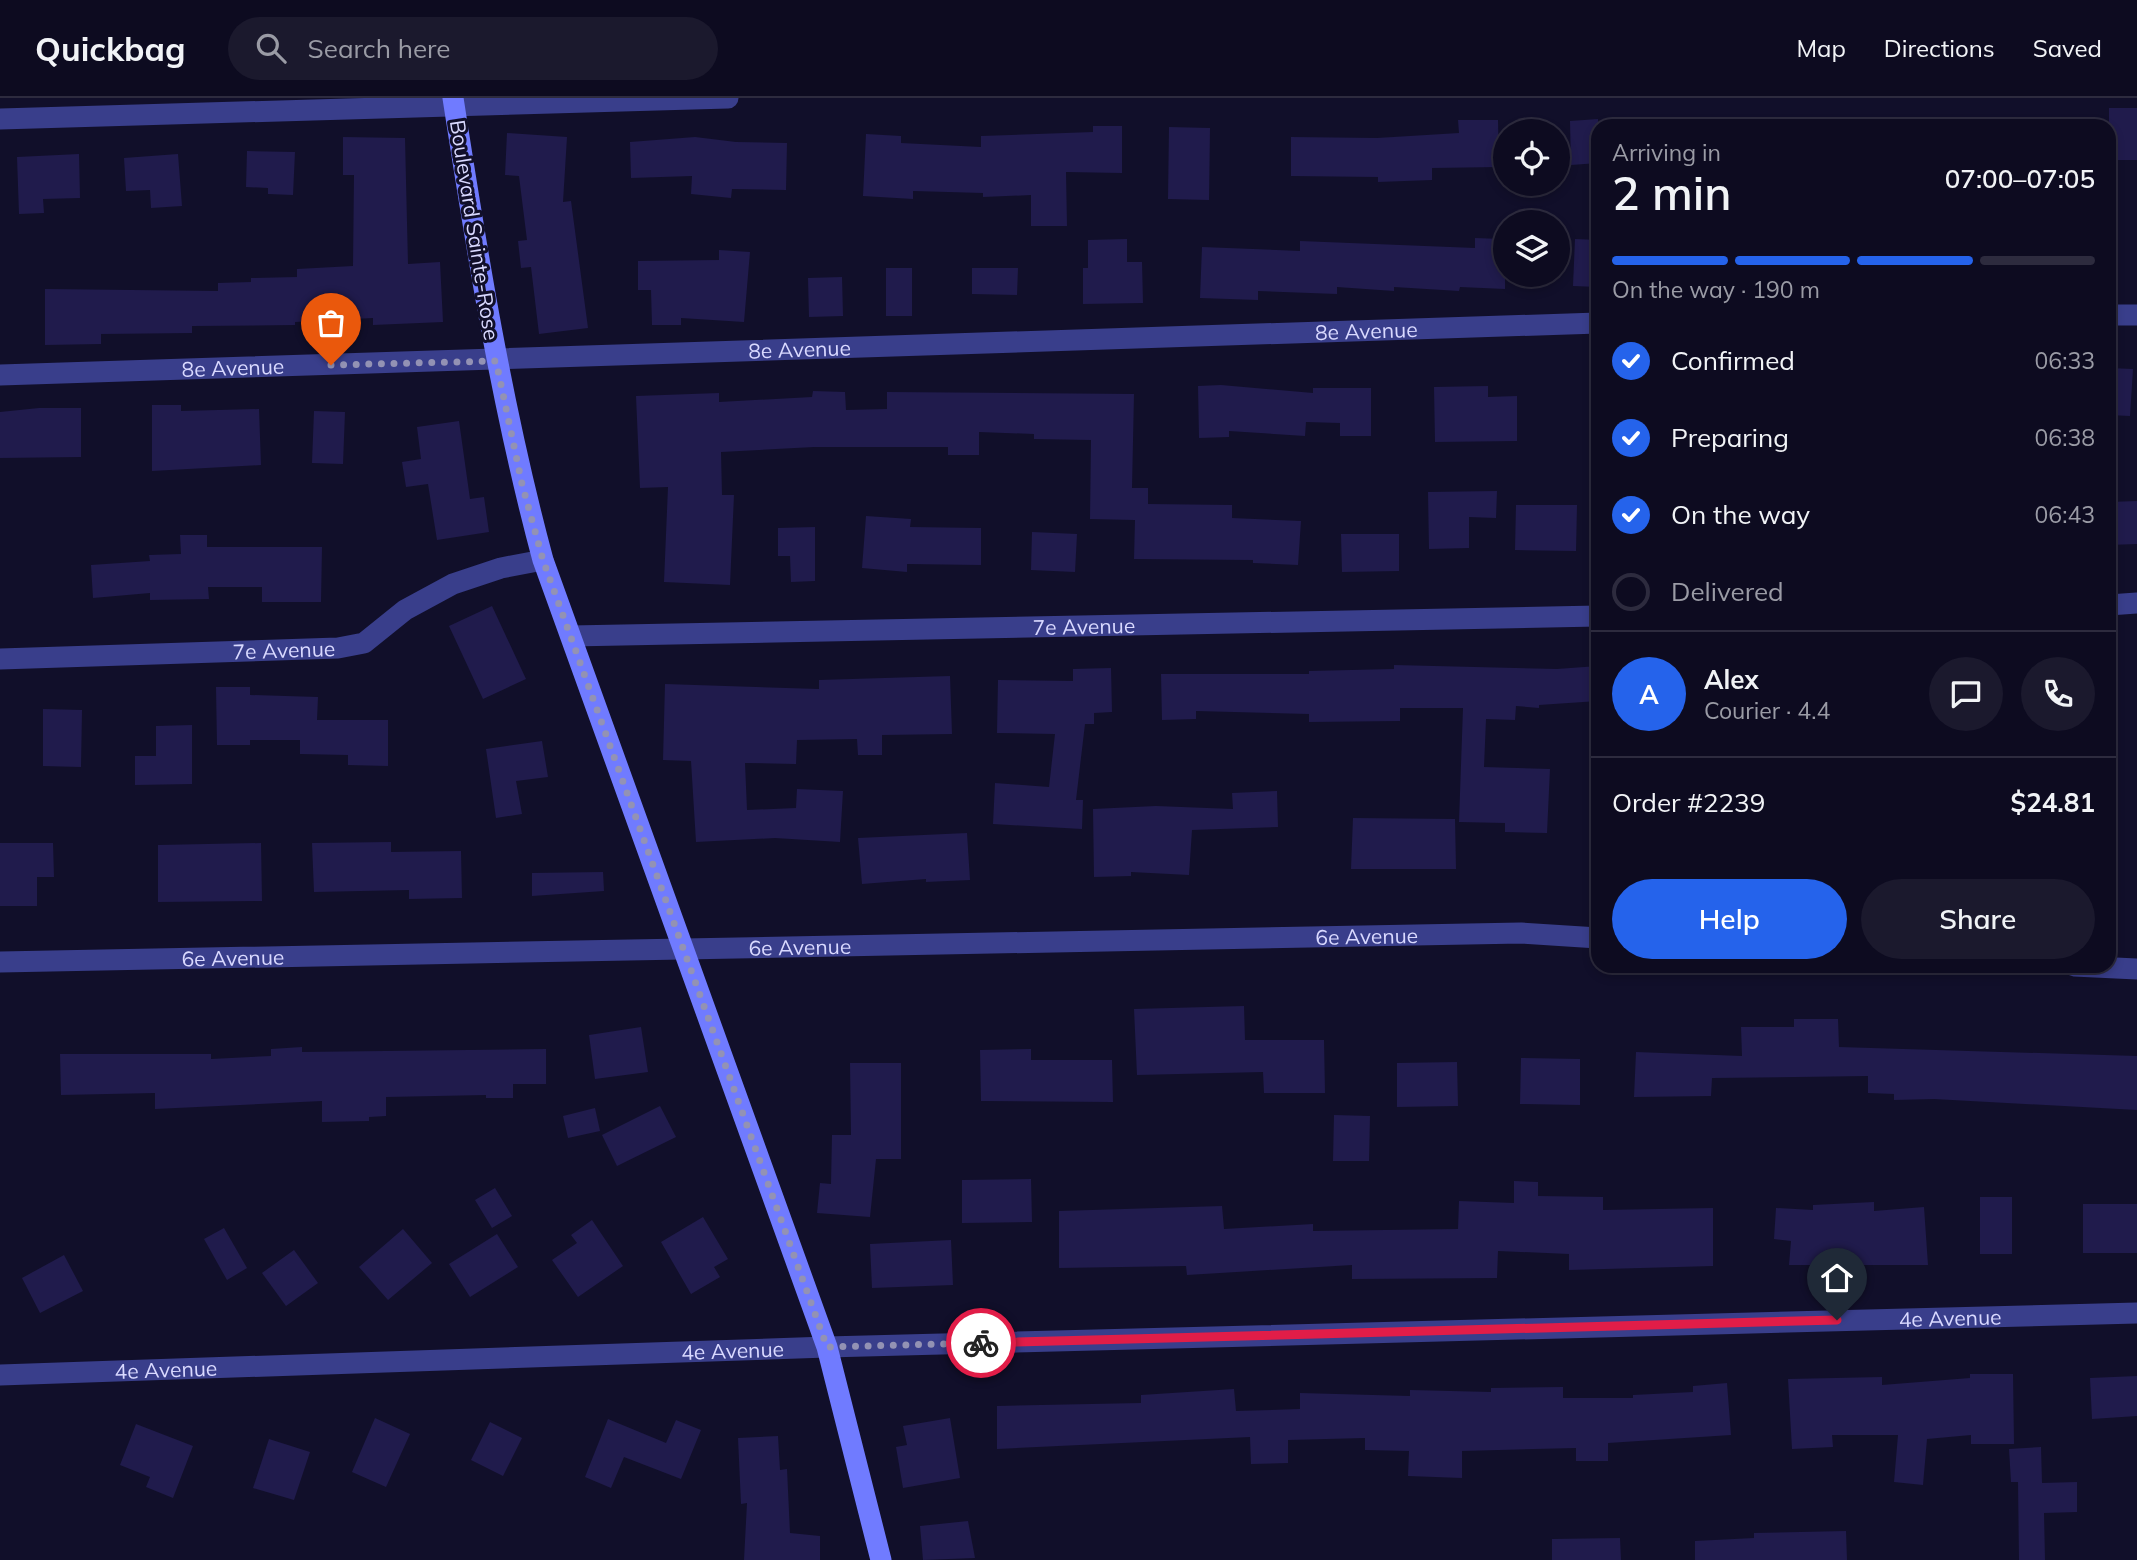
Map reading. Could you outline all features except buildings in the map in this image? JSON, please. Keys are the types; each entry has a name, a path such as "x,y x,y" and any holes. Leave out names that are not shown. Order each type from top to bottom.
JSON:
{"street":[{"path":"0,119 454,102 728,98"},
{"name":"Boulevard Sainte-Rose","path":"454,102 496,361 522,484 543,560 827,1347 881,1560"},
{"path":"2116,315 2137,315"},
{"name":"8e Avenue","path":"0,375 496,361 1591,323"},
{"name":"7e Avenue","path":"0,659 338,648 364,643 405,610 453,584 501,568 543,560"},
{"path":"2116,604 2137,603"},
{"name":"7e Avenue","path":"570,636 1591,616"},
{"name":"6e Avenue","path":"0,962 1521,933 1591,938"},
{"path":"2116,968 2137,969"},
{"name":"4e Avenue","path":"0,1375 827,1347 2137,1313"}],"way so far":[{"path":"331,365 496,361 522,484 543,560 827,1347 981,1343"}],"route":[{"path":"981,1343 1837,1320"}]}
